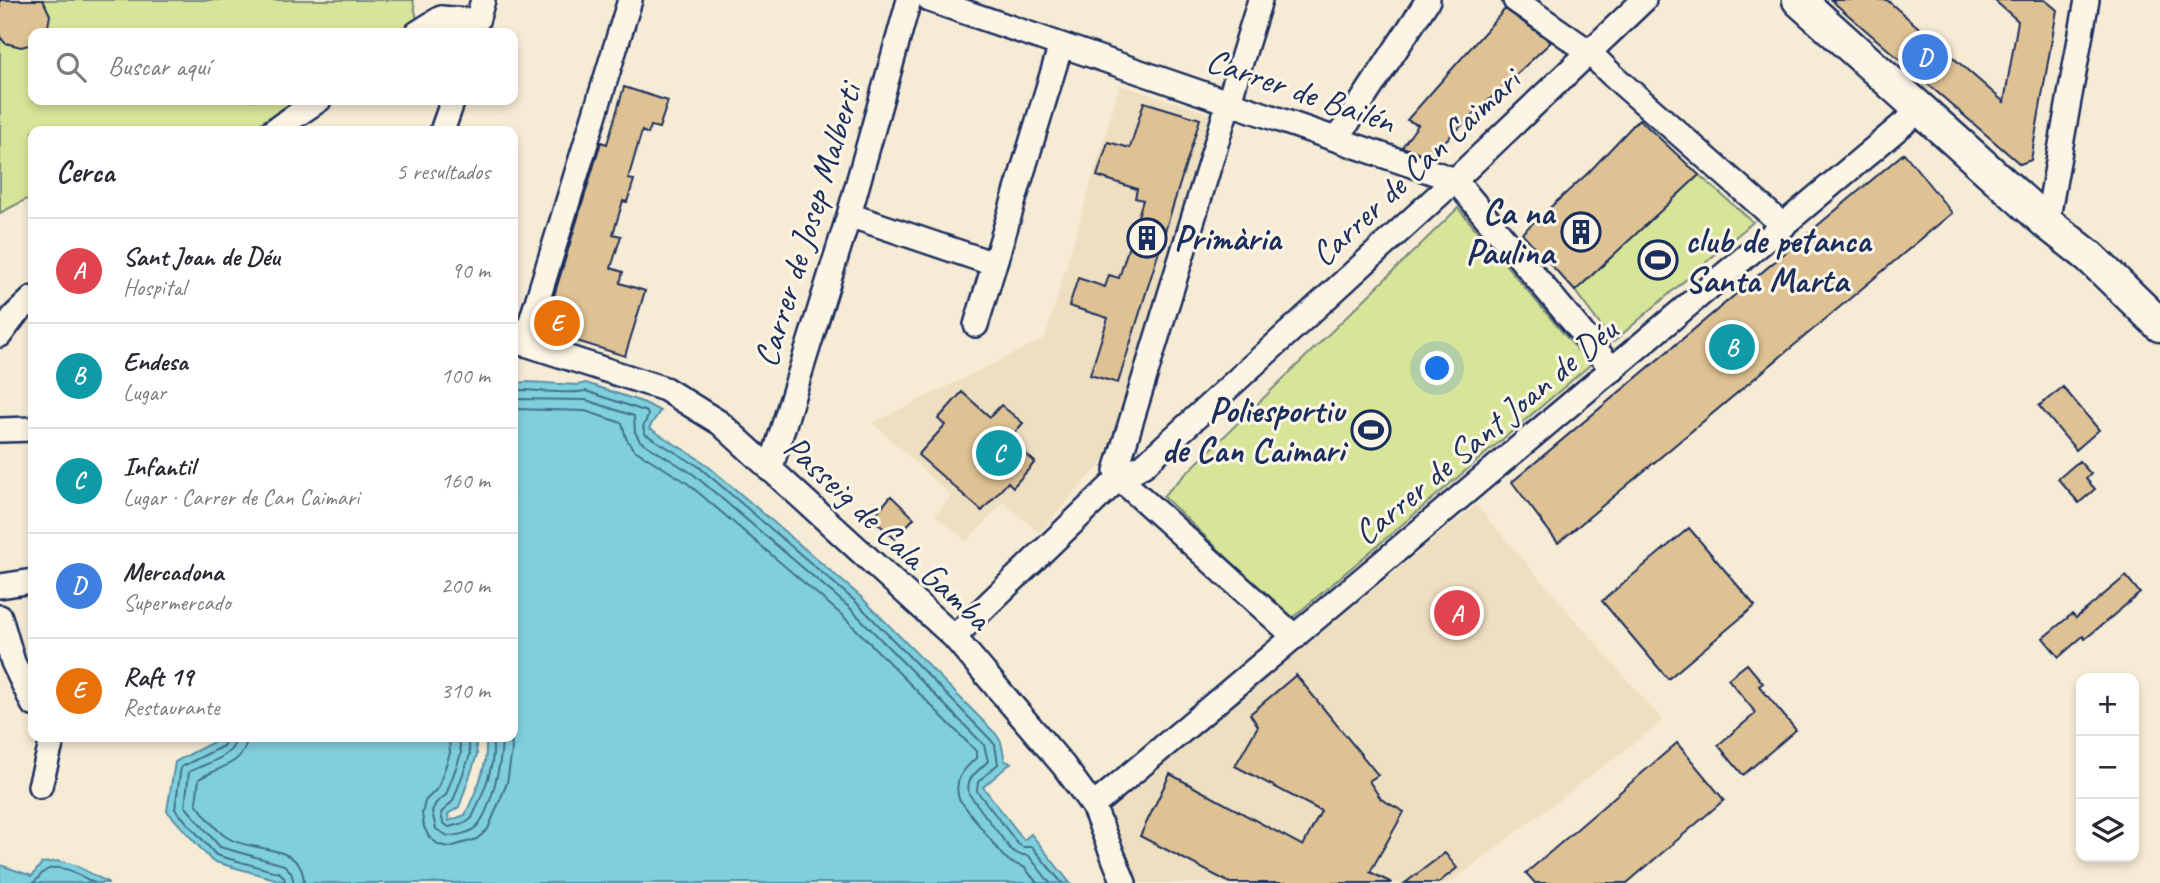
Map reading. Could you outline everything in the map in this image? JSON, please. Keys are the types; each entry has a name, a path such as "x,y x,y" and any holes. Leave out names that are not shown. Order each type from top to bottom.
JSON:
{"street":[{"path":"519,342 630,0"},
{"name":"Carrer de Josep Malberti","path":"770,470 849,215 909,0"},
{"name":"Carrer de Bailén","path":"930,0 1455,180"},
{"path":"1260,0 1116,471 1119,478 1295,637"},
{"path":"1337,139 1428,0"},
{"path":"1515,0 1588,51 1784,226"},
{"name":"Carrer de Can Caimari","path":"954,637 1119,478 1144,465 1455,180 1644,0"},
{"path":"1799,0 2048,223 2090,257 2160,325"},
{"path":"2048,223 2087,0"},
{"path":"422,28 439,9 478,18"},
{"path":"976,325 1061,45"},
{"path":"281,126 312,105"},
{"path":"444,126 451,105"},
{"name":"Carrer de Sant Joan de Déu","path":"1093,806 1922,109"},
{"path":"1455,180 1613,370"},
{"path":"849,215 994,264"},
{"path":"0,335 28,303"},
{"name":"Passeig de Cala Gamba","path":"519,342 665,390 720,423 954,637 1063,765 1093,806 1124,883"},
{"path":"0,430 28,429"},
{"path":"0,586 28,582"},
{"path":"0,617 13,662 28,694"},
{"path":"40,786 52,742"}],"shaded area":[{"path":"1120,85 1214,115 1116,447 1039,533 1003,502 967,542 935,515 951,496 873,423 1045,338"},
{"path":"1476,505 1663,721 1450,883 1135,883 1106,810"}],"green space":[{"path":"0,0 413,0 417,20 405,28 28,28 28,105 288,105 256,126 28,126 28,199 0,213"},
{"name":"club de petanca Santa Marta","path":"1699,175 1753,222 1613,342 1575,291"},
{"name":"Poliesportiu de Can Caimari","path":"1458,208 1590,365 1291,619 1163,496"}],"water":[{"path":"518,383 586,383 645,403 660,411 649,428 702,461 861,597 996,734 1001,742 1005,761 1011,763 983,787 1024,840 1031,834 1070,883 289,883 212,861 167,811 175,762 213,742 476,742 477,755 459,807 448,814 449,821 465,815 484,767 486,742 518,742"},
{"path":"42,863 72,863 109,883 0,883 0,865 32,876"}],"pier":[{"path":"61,858 73,860 112,883 72,863 60,861"}],"building":[{"path":"0,0 43,0 50,15 48,28 28,28 28,45 21,47 5,43 0,37"},
{"path":"1831,0 1887,0 2004,102 2018,21 1994,0 2045,0 2057,10 2031,160 2020,164"},
{"name":"Ca na Paulina","path":"1505,9 1551,42 1429,156 1402,147 1418,125 1407,120"},
{"path":"624,87 668,101 659,128 651,126 648,134 642,131 628,179 634,180 627,202 623,201 613,234 621,236 611,268 623,272 620,283 645,291 625,356 551,333 546,322 601,142 607,144"},
{"name":"Primària","path":"1144,102 1200,119 1118,383 1090,375 1108,318 1069,306 1078,278 1105,287 1109,275 1119,278 1143,200 1135,198 1137,189 1097,176 1108,142 1130,148"},
{"path":"1639,119 1699,175 1575,291 1522,233 1588,173"},
{"path":"1904,153 1952,213 1558,543 1512,482"},
{"path":"2063,387 2099,430 2076,450 2039,406"},
{"path":"962,392 990,417 1001,405 1023,423 1009,439 1035,462 1013,487 1008,482 982,511 918,455 945,425 938,419"},
{"path":"2079,461 2091,474 2086,479 2095,489 2079,503 2058,479"},
{"path":"891,496 914,518 895,539 872,518"},
{"path":"1689,528 1755,606 1668,679 1602,601"},
{"path":"2126,576 2140,593 2059,657 2043,638 2072,614 2076,618"},
{"path":"1747,664 1763,683 1759,686 1796,730 1743,775 1718,745 1756,713 1728,679"},
{"path":"1296,675 1378,775 1369,781 1381,799 1404,812 1370,872 1392,883 1230,883 1140,836 1170,774 1303,846 1321,811 1235,766 1258,726 1250,714"},
{"path":"1677,743 1724,800 1627,883 1535,883 1526,873"},
{"path":"1445,853 1457,868 1438,883 1405,883"}],"place":[{"name":"Mercadona","path":"1925,57"},
{"name":"Ca na Paulina","path":"1581,232"},
{"name":"Primària","path":"1147,238"},
{"name":"club de petanca Santa Marta","path":"1658,260"},
{"name":"Raft 19","path":"557,323"},
{"name":"Endesa","path":"1732,347"},
{"name":"Poliesportiu de Can Caimari","path":"1371,430"},
{"name":"Infantil","path":"999,453"},
{"name":"Sant Joan de Déu","path":"1457,613"}]}
